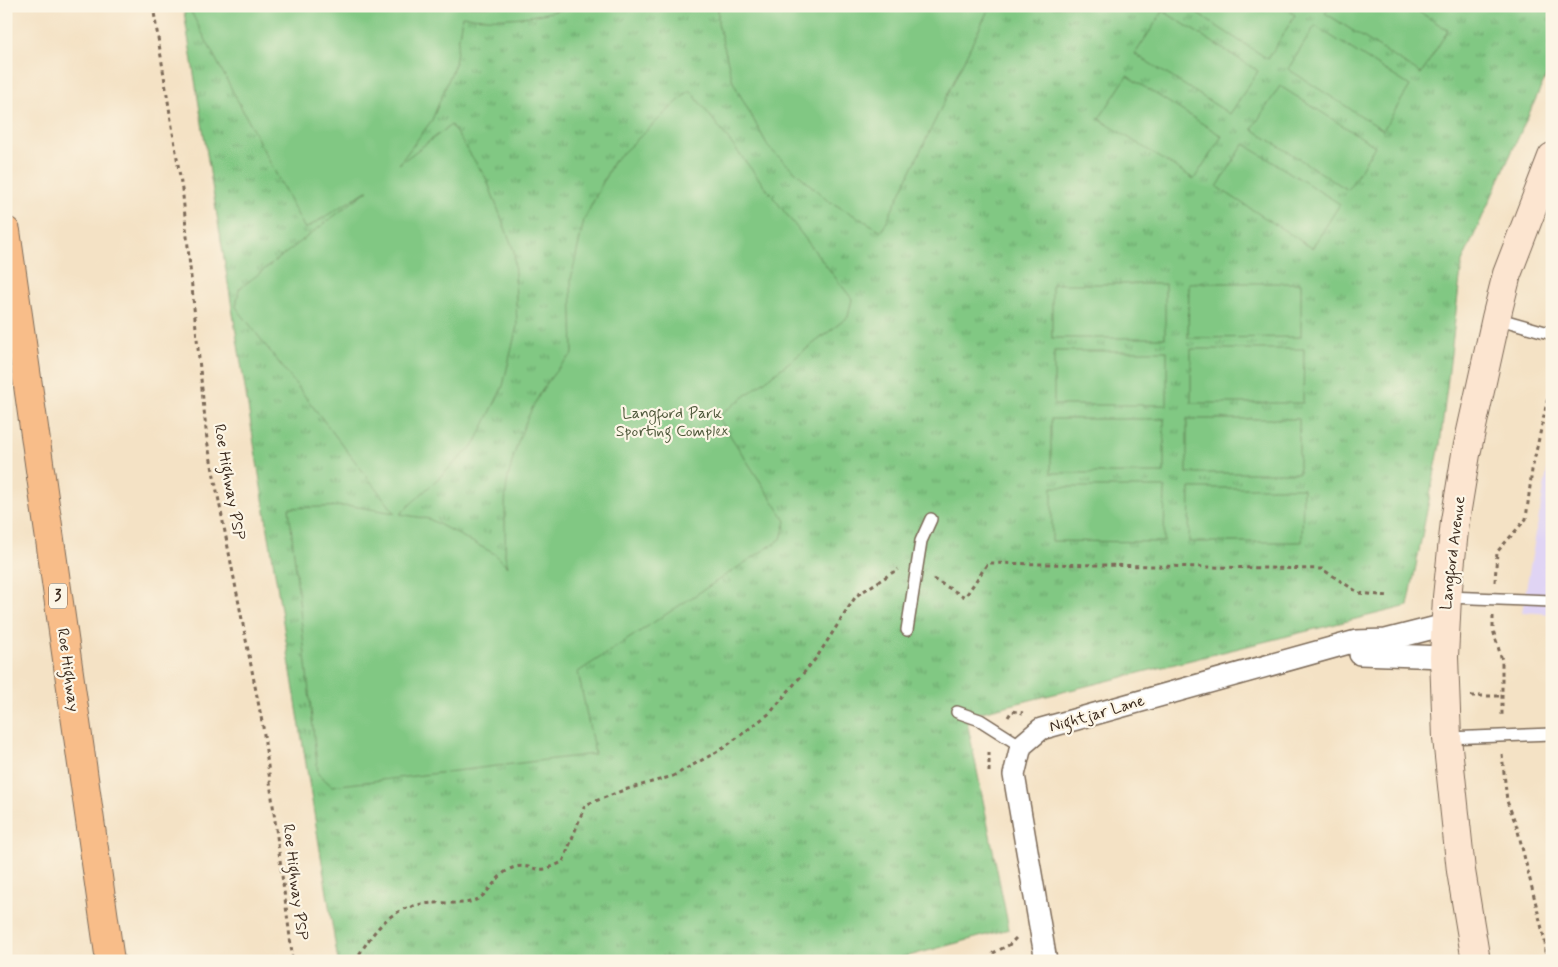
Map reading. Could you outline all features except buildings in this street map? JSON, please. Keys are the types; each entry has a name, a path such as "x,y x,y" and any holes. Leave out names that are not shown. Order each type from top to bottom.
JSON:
{"highway":[{"name":"Roe Highway","path":"6,231 110,961"}],"main road":[{"name":"Langford Avenue","path":"1476,961 1460,871 1447,738 1444,657 1447,597 1455,521 1466,454 1496,318 1507,274 1552,157"}],"street":[{"name":"Nightjar Lane","path":"1021,746 1041,729 1356,641 1386,640 1445,625"},
{"name":"Nightjar Lane","path":"1330,649 1352,654 1444,657"},
{"path":"1021,746 1014,775 1046,961"}],"lane":[{"path":"1496,318 1552,334"},
{"path":"907,630 921,541 931,519"},
{"path":"1447,597 1552,601"},
{"path":"957,712 980,720 1021,746"},
{"path":"1447,738 1552,734"}],"path":[{"name":"Roe Highway PSP","path":"153,6 183,196 207,440 263,727 293,961"},
{"path":"1545,961 1545,941 1517,827 1508,801 1502,736 1502,660 1492,630 1497,552 1526,519 1532,470 1552,379"},
{"path":"355,961 372,932 392,913 413,905 437,902 458,905 478,899 509,870 524,865 544,869 562,862 585,805 624,790 673,776 722,749 770,713 817,656 856,596 903,565 965,597 988,562 1322,569 1359,593 1389,596"},
{"path":"989,775 990,743 1012,711 1030,712"},
{"path":"995,961 993,952 1009,945 1020,934"}],"shaded area":[{"path":"1552,443 1552,614 1522,612"}],"green space":[{"name":"Langford Park Sporting Complex","path":"183,6 1552,6 1552,63 1462,262 1440,445 1408,606 966,716 1009,929 890,961 338,961"},
{"path":"188,6 572,6 531,16 490,18 462,16 455,64 432,120 399,164 451,125 486,178 514,251 517,326 503,386 475,444 400,514 429,519 495,554 508,567 505,555 505,516 508,478 517,444 531,410 549,379 573,354 571,279 584,220 613,162 690,90 852,299 848,317 718,417 786,521 781,539 578,672 595,754 332,786 318,774 289,508 352,506 395,513 236,307 239,289 368,190 305,229"},
{"path":"718,6 990,6 882,231 827,200 769,148 733,82 718,23"},
{"path":"1185,6 1282,6 1295,15 1268,59"},
{"path":"1330,6 1410,6 1448,30 1421,74 1325,13"},
{"path":"1163,11 1258,71 1230,114 1135,54"},
{"path":"1315,26 1410,86 1383,130 1288,69"},
{"path":"1127,76 1222,136 1194,179 1099,119"},
{"path":"1280,86 1375,146 1348,190 1252,129"},
{"path":"1244,144 1340,204 1312,248 1217,187"},
{"path":"1189,283 1301,283 1301,337 1188,338"},
{"path":"1052,284 1165,284 1165,338 1052,338"},
{"path":"1191,349 1304,349 1303,403 1191,403"},
{"path":"1054,351 1167,351 1167,405 1054,405"},
{"path":"1051,419 1164,419 1164,473 1051,473"},
{"path":"1187,419 1299,419 1299,473 1187,473"},
{"path":"1052,487 1165,487 1164,542 1052,541"},
{"path":"1190,488 1303,488 1302,542 1189,542"}]}
